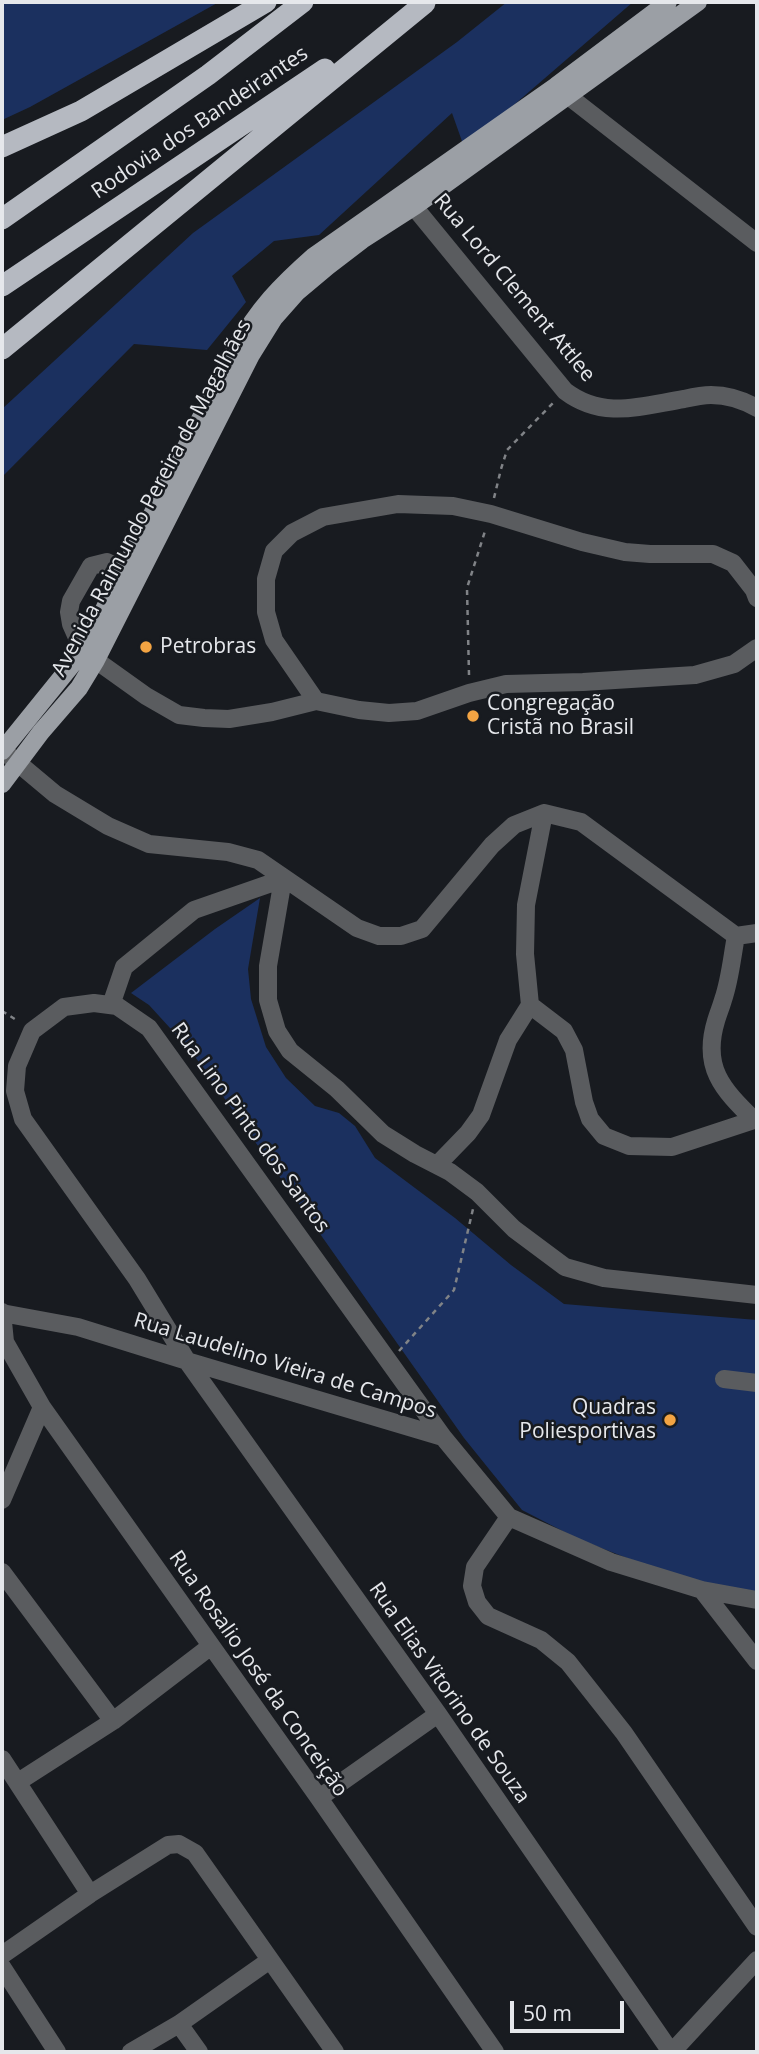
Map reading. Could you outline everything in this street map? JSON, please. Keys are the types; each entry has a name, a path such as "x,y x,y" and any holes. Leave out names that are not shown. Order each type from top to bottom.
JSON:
{"highway":[{"path":"2,148 81,111 266,2"},
{"name":"Rodovia dos Bandeirantes","path":"2,219 208,75 303,2"},
{"path":"2,349 426,2"},
{"name":"Rodovia dos Bandeirantes","path":"2,286 426,2"}],"main road":[{"name":"Avenida Raimundo Pereira de Magalhães","path":"561,91 668,2"},
{"name":"Avenida Raimundo Pereira de Magalhães","path":"2,784 41,732 79,688 90,656 132,573 236,348 254,317 283,283 314,256 409,200 561,91 698,2"},
{"name":"Avenida Raimundo Pereira de Magalhães","path":"2,750 90,656"}],"street":[{"path":"561,91 757,243"},
{"name":"Rua Lord Clement Attlee","path":"409,200 565,391 579,402 621,409 710,395 741,399 757,408"},
{"path":"316,701 274,640 266,612 267,579 274,551 292,533 323,517 398,504 453,506 625,552 713,554 733,563 757,598"},
{"path":"132,573 107,562 91,566 71,601 71,624 90,656 146,696 179,715 229,719 316,701 389,713 417,711 469,693 506,684 695,675 734,664 757,648"},
{"path":"2,750 55,794 108,826 149,845 228,852 258,860 357,928 379,936 401,936 422,929 492,845 514,825 544,814 581,822 736,936 757,933"},
{"path":"436,1165 468,1133 481,1115 508,1040 530,1005 524,954 526,905 544,814"},
{"path":"187,1362 137,1279 23,1119 15,1091 17,1066 32,1031 64,1007 94,1003 111,1005 124,967 194,910 283,879"},
{"path":"283,879 268,966 268,1000 277,1031 290,1051 337,1089 383,1134 450,1172 477,1192 514,1228 565,1267 604,1278 757,1295"},
{"path":"530,1005 564,1031 574,1050 590,1119 604,1136 629,1146 672,1147 756,1120 731,1097 714,1072 710,1055 736,936"},
{"name":"Rua Lino Pinto dos Santos","path":"111,1005 117,1006 149,1028 443,1437"},
{"name":"Rua Laudelino Vieira de Campos","path":"2,1313 78,1327 443,1437 509,1517 611,1562 702,1590 757,1600"},
{"name":"Rua Rosalio José da Conceição","path":"2,1313 5,1342 42,1407 495,2052"},
{"name":"Rua Elias Vitorino de Souza","path":"187,1362 438,1714 671,2052"},
{"path":"724,1378 757,1383"},
{"path":"2,1500 42,1407"},
{"path":"509,1517 475,1567 472,1586 477,1602 488,1616 541,1640 568,1662 624,1733 757,1927"},
{"path":"2,1572 113,1721"},
{"path":"702,1590 757,1661"},
{"path":"18,1782 113,1721 211,1646"},
{"path":"319,1798 438,1714"},
{"path":"2,1759 90,1894"},
{"path":"2,1955 168,1844 179,1844 195,1853 335,2052"},
{"path":"131,2052 179,2024 270,1960"},
{"path":"671,2052 757,1960"},
{"path":"2,1967 57,2052"},
{"path":"179,2024 199,2052"}],"path":[{"path":"2,1011 32,1031"},
{"path":"389,1362 454,1290 477,1192"}],"shaded area":[{"path":"2,2 219,2 2,120"},
{"path":"507,2 633,2 508,110 463,144 452,113 319,235 274,241 232,276 246,302 207,350 134,344 2,477 2,409 193,233 457,42"},
{"path":"260,898 248,969 251,999 266,1047 286,1078 315,1106 339,1113 355,1126 375,1158 564,1304 757,1320 757,1592 676,1577 578,1539 522,1510 464,1438 191,1051 149,1005 131,993"}],"place":[{"name":"Petrobras","path":"146,647"},
{"name":"Congregação Cristã no Brasil","path":"473,716"},
{"name":"Quadras Poliesportivas","path":"670,1420"}]}
